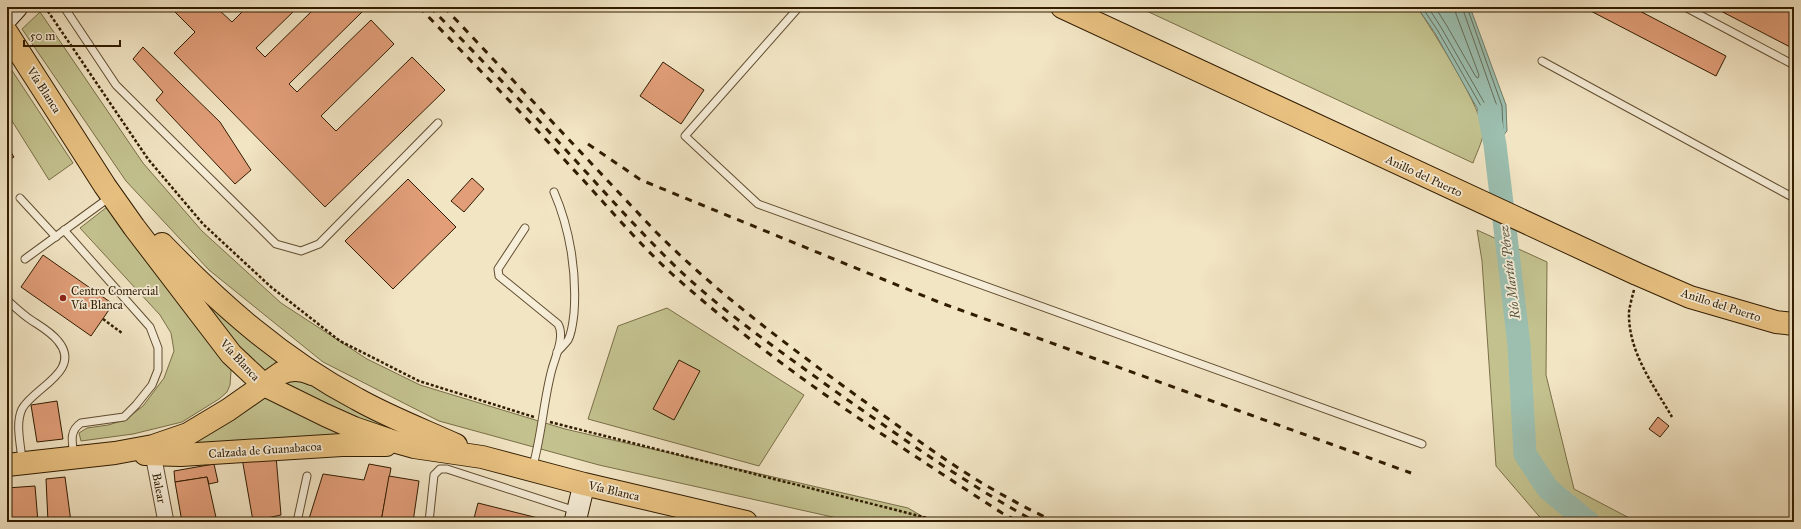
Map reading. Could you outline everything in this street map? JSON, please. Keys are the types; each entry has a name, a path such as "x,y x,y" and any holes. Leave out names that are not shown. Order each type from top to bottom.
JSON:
{"main road":[{"name":"Anillo del Puerto","path":"1062,7 1637,274 1690,297 1776,322 1794,324"},
{"name":"Vía Blanca","path":"7,33 112,196 232,354 264,385 354,428 389,440 414,446 482,457 584,484 746,522"},
{"name":"Vía Blanca","path":"81,146 125,204 150,231 194,276 263,338 324,380 384,413 482,457"},
{"path":"228,410 235,394 238,378 232,354"},
{"name":"Calzada de Guanabacoa","path":"15,464 116,453 153,446 188,434 289,370 309,372 324,380"},
{"name":"Calzada de Guanabacoa","path":"116,453 181,455 225,454 342,446 414,446"}],"street":[{"path":"7,18 17,7"},
{"name":"Balear","path":"153,454 166,522"},
{"path":"577,517 584,484"}],"lane":[{"path":"64,7 116,85 276,244 301,251 319,244 438,123"},
{"path":"798,7 685,136 758,204 1422,444"},
{"path":"1685,7 1794,65"},
{"path":"1542,61 1794,198"},
{"path":"554,192 561,208 569,240 574,270 575,297 572,325 568,339 557,352"},
{"path":"25,259 112,196"},
{"path":"20,198 56,237"},
{"path":"524,228 498,269 499,276 558,324 561,329 557,352 546,390 539,446 532,471"},
{"path":"64,230 150,327 158,348 158,370 152,385 124,417 81,423 76,426 72,432 74,458"},
{"path":"7,300 58,341 64,352 64,363 59,372 51,382 28,401 22,410 15,464"},
{"path":"429,522 434,475 440,469 447,469 577,517"},
{"path":"296,522 307,476"}],"path":[{"path":"45,7 148,159 203,224 271,287 340,341 418,381 542,420 943,522"},
{"path":"1637,274 1629,312 1632,335 1639,362 1672,417"},
{"path":"103,319 122,333"}],"shaded area":[{"path":"1138,7 1417,7 1456,70 1476,108 1483,134 1473,163"},
{"path":"40,12 143,163 202,231 281,303 367,359 420,385 565,429 908,508 932,522 855,522 599,465 439,421 323,362 209,270 126,181 22,29"},
{"path":"7,63 73,163 49,180 7,113"},
{"path":"107,207 228,359 231,371 230,385 227,392 219,399 182,422 133,434 81,441 79,433 87,428 108,425 125,420 143,406 164,378 174,351 171,333 160,315 80,228"},
{"path":"1477,230 1547,262 1546,375 1574,489 1637,522 1544,522 1496,466 1482,261"},
{"path":"155,246 281,361 264,374 225,334"},
{"path":"667,308 804,395 759,466 588,419 618,326"},
{"path":"295,376 432,441 345,415 277,383"},
{"path":"262,393 352,437 171,449"}],"water":[{"path":"1417,7 1470,7 1506,105 1507,131 1495,145 1483,133 1477,108 1435,33"}],"building":[{"path":"170,7 220,7 218,9 232,22 247,7 298,7 256,48 265,57 316,7 360,7 363,11 289,84 297,92 371,20 394,44 321,116 336,131 412,57 445,90 325,207 174,53 195,32"},
{"path":"1583,7 1632,7 1726,56 1716,76"},
{"path":"1713,7 1794,7 1794,49"},
{"path":"143,47 220,122 251,170 235,184 156,100 163,92 133,59"},
{"path":"663,62 704,90 681,124 640,96"},
{"path":"7,146 14,157 7,161"},
{"path":"472,178 484,189 464,212 451,201"},
{"path":"408,179 456,227 393,289 345,241"},
{"path":"43,255 113,304 91,336 21,287"},
{"path":"679,360 700,371 674,420 653,409"},
{"path":"57,401 63,439 37,442 31,405"},
{"path":"1658,417 1669,426 1660,437 1649,429"},
{"path":"276,456 281,515 253,521 242,458"},
{"path":"214,464 218,482 209,484 207,477 175,482 174,471"},
{"path":"369,464 391,468 381,522 308,522 323,474 364,480"},
{"path":"389,476 419,481 413,522 381,522"},
{"path":"65,477 71,522 48,522 46,479"},
{"path":"207,477 217,522 182,522 175,482"},
{"path":"35,486 38,522 7,522 7,488"},
{"path":"478,503 554,522 473,522"}],"waterway":[{"name":"Río Martín Pérez","path":"1489,113 1495,145 1519,345 1525,454 1548,489 1588,522"}],"railway":[{"path":"419,7 534,127 645,248 671,273 749,338 790,369 874,429 1002,513 1019,522"},
{"path":"430,7 522,102 644,235 676,267 712,299 769,343 904,440 982,491 1036,522"},
{"path":"444,7 656,232 703,276 753,318 933,451 992,489 1055,522"},
{"path":"588,144 641,180 941,303 1411,473"}],"place":[{"name":"Centro Comercial Vía Blanca","path":"63,298"}]}
